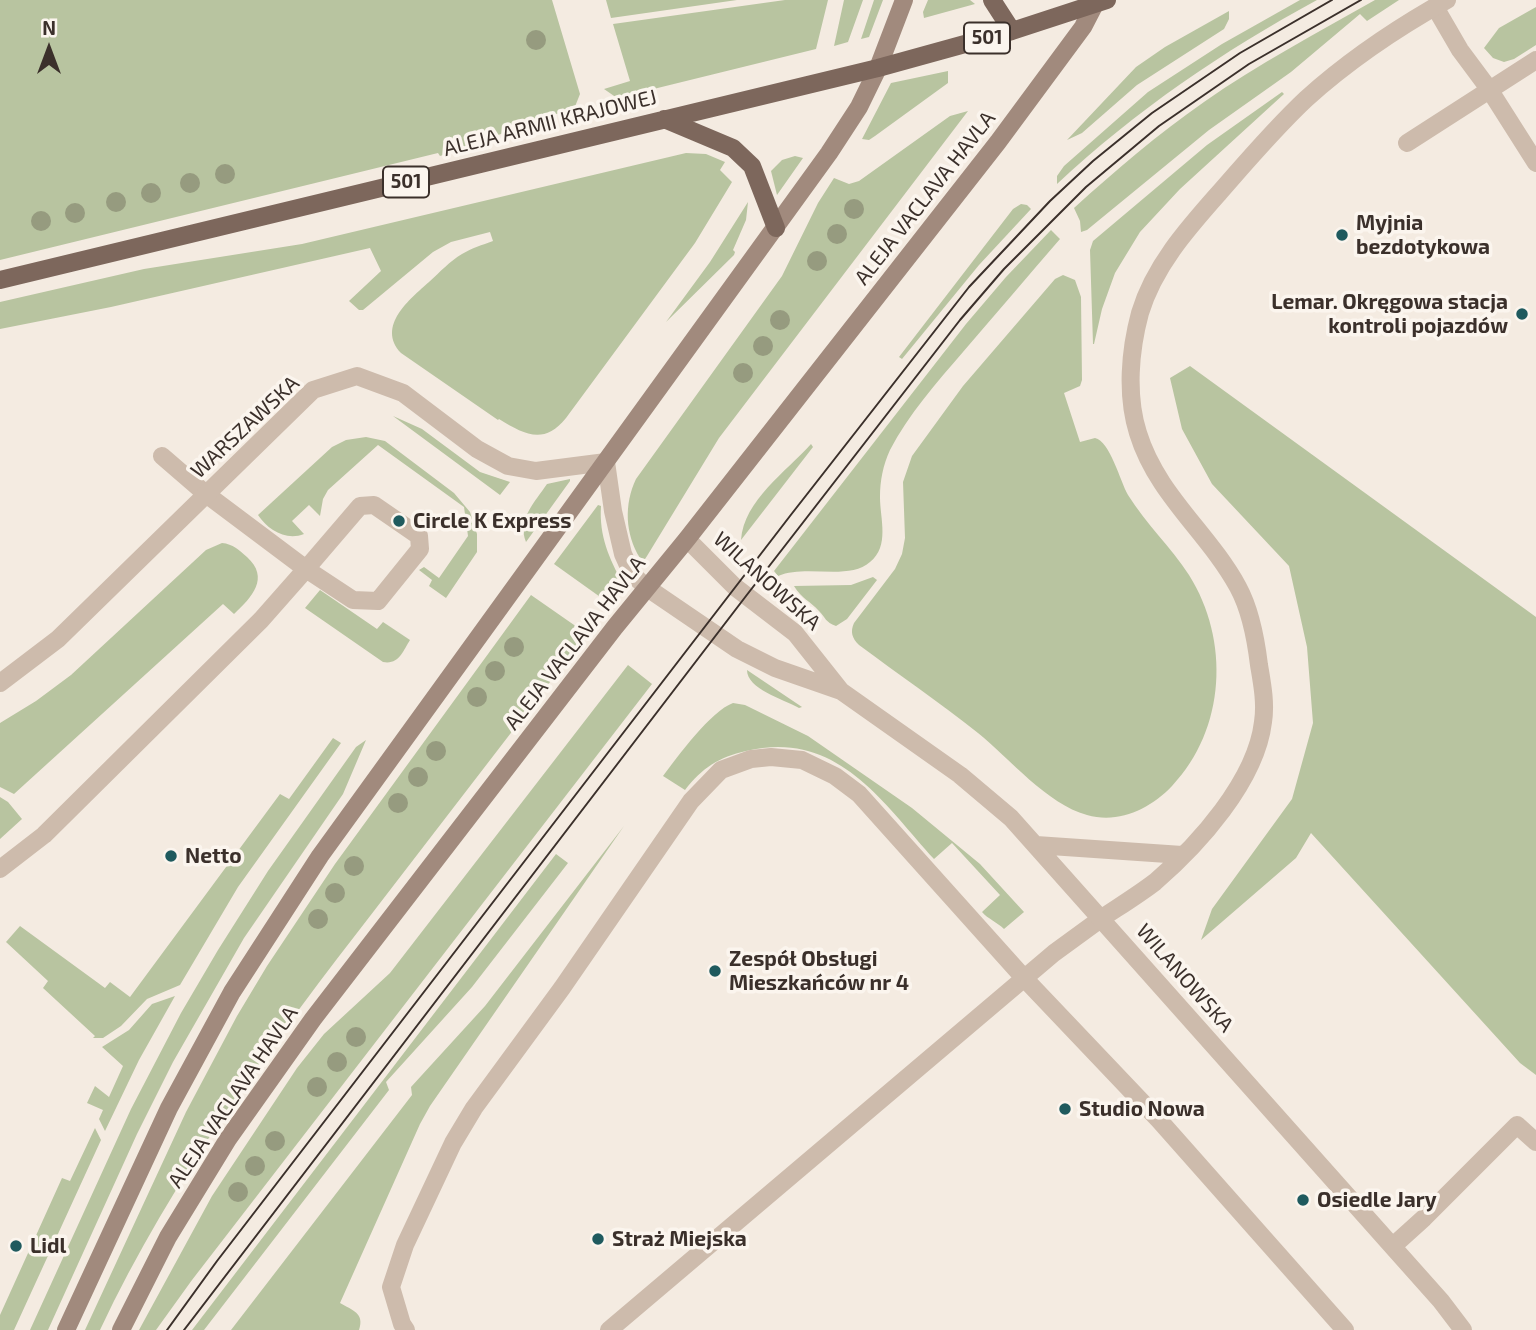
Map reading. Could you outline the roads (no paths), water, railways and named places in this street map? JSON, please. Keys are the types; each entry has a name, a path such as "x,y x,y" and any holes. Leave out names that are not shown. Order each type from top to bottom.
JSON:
{"main road":[{"name":"ALEJA VACLAVA HAVLA","path":"66,1330 169,1108 232,992 320,856 776,228 859,107 878,68 904,0"},
{"path":"992,0 1012,31"},
{"name":"ALEJA VACLAVA HAVLA","path":"121,1330 168,1237 228,1139 305,1030 646,587 687,540 998,142 1099,2"},
{"name":"ALEJA ARMII KRAJOWEJ","path":"0,280 878,68 1012,31 1099,2"},
{"path":"664,119 733,148 752,166 776,228"}],"street":[{"path":"609,1330 1054,953 1154,882 1211,826 1231,800 1251,763 1263,723 1263,695 1256,644 1239,589 1216,553 1177,506 1152,467 1137,431 1131,395 1132,352 1141,311 1159,270 1187,229 1251,156 1306,100 1373,45 1441,3 1460,50 1489,89 1536,163"},
{"path":"1407,143 1536,60"},
{"name":"WARSZAWSKA","path":"0,683 58,639 313,390 357,376 403,393 478,449 509,466 536,471 606,462"},
{"path":"0,869 44,835 268,613 306,569 360,506 374,505 419,536 419,550 378,601 353,600 306,569 206,494 162,456"},
{"name":"WILANOWSKA","path":"606,462 622,554 632,574 646,587 737,649 775,668 841,691 960,775 1011,818 1441,1301 1463,1330"},
{"name":"WILANOWSKA","path":"687,540 735,587 796,633 841,691"},
{"path":"406,1330 391,1287 405,1245 453,1143 474,1108 562,988 691,801 721,770 751,759 771,757 802,760 835,776 859,794 1024,978 1159,1120 1345,1330"},
{"path":"1036,845 1182,855"},
{"path":"1392,1246 1424,1219 1517,1125 1536,1142"}],"tram line":[{"path":"167,1330 217,1261 969,287 1050,201 1093,161 1152,113 1240,53 1332,0"},
{"path":"184,1330 746,596 960,320 1004,269 1086,187 1159,126 1249,64 1361,0"}],"place":[{"name":"Myjnia bezdotykowa","path":"1342,235"},
{"name":"Lemar. Okręgowa stacja kontroli pojazdów","path":"1522,314"},
{"name":"Circle K Express","path":"399,521"},
{"name":"Netto","path":"171,856"},
{"name":"Zespół Obsługi Mieszkańców nr 4","path":"715,971"},
{"name":"Studio Nowa","path":"1065,1109"},
{"name":"Osiedle Jary","path":"1303,1200"},
{"name":"Straż Miejska","path":"598,1239"},
{"name":"Lidl","path":"16,1246"}]}
